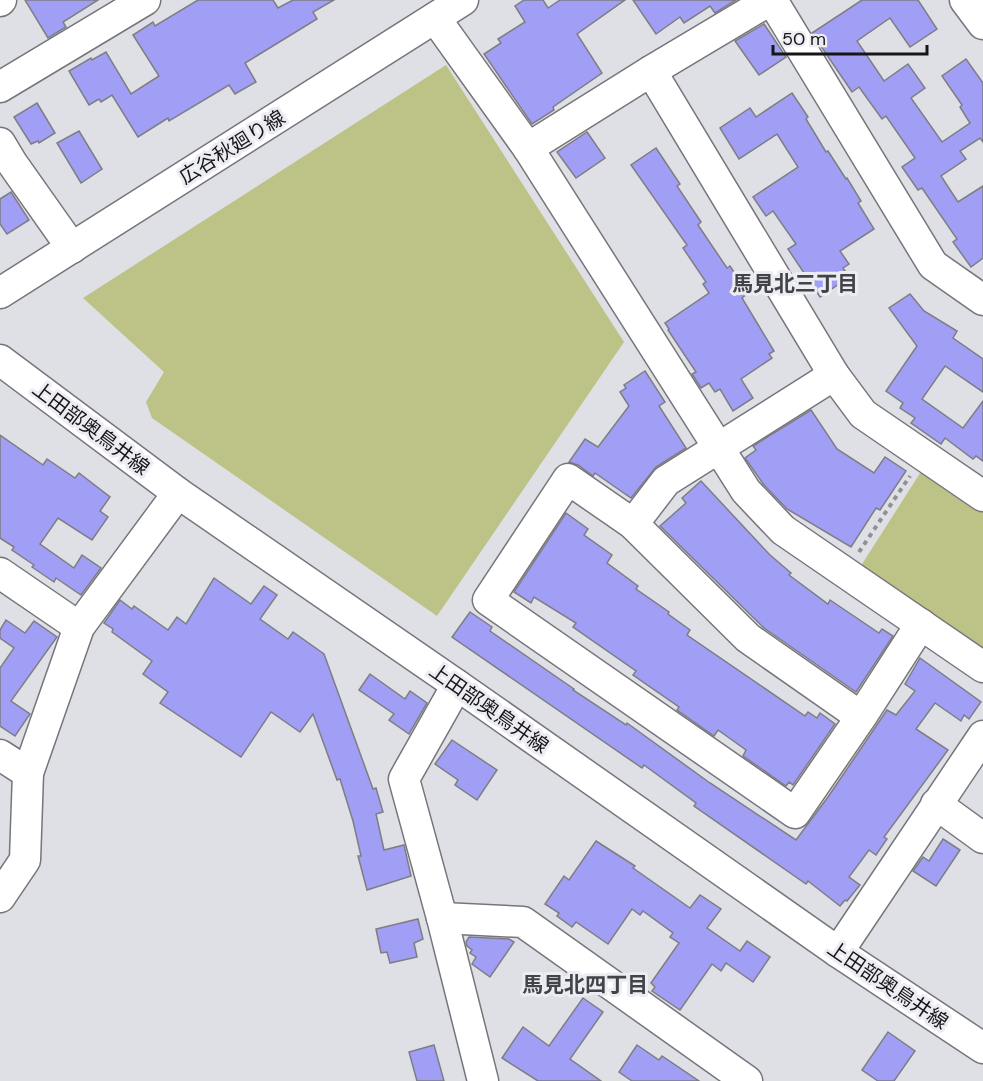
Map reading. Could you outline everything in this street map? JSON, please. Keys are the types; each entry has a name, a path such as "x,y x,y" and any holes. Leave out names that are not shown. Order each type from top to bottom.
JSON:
{"street":[{"path":"0,87 145,0"},
{"name":"広谷秋廻り線","path":"0,294 463,0"},
{"path":"528,148 771,0 933,265 983,300"},
{"path":"965,0 983,24"},
{"path":"435,18 528,148 716,448 746,491 783,530 983,667"},
{"path":"651,71 834,375 863,414 983,496"},
{"path":"4,159 72,248"},
{"name":"上田部奥鳥井線","path":"0,360 178,493 457,685 837,952 983,1048"},
{"path":"633,524 666,482 716,448 834,375"},
{"path":"861,717 747,638 633,524 568,479 488,600 795,813 861,717 921,624"},
{"path":"0,897 25,860 28,773 79,627 178,493"},
{"path":"0,573 79,627"},
{"path":"457,685 404,779 486,1078"},
{"path":"837,952 983,736"},
{"path":"0,755 28,773"},
{"path":"936,804 983,838"},
{"path":"442,918 523,922 747,1081"}],"path":[{"path":"846,573 923,455"}],"green space":[{"path":"446,65 624,342 437,616 152,418 146,402 164,372 83,298"},
{"path":"924,467 983,507 983,659 857,572"}],"building":[{"path":"25,0 98,0 63,22 66,27 48,38"},
{"path":"198,0 273,0 278,8 293,0 334,0 313,12 317,19 245,63 256,82 235,94 229,85 138,137 112,95 101,102 99,99 89,105 69,71 106,52 131,94 159,76 133,35 153,22 155,26"},
{"path":"524,0 543,0 548,8 560,0 625,0 577,34 602,73 532,124 484,54 501,43 498,39 525,22 515,6"},
{"path":"633,0 736,0 715,13 710,6 684,23 680,17 656,34"},
{"path":"862,0 918,0 937,29 910,47 890,18 857,41 884,81 908,64 925,88 911,98 942,142 970,123 960,107 962,105 942,76 966,59 983,83 983,142 980,138 960,151 966,159 941,176 958,202 983,186 983,258 971,267 953,242 957,239 922,188 918,190 902,167 915,158 886,116 882,119 859,87 852,92 812,33"},
{"path":"764,24 786,57 759,75 735,41"},
{"path":"792,93 808,117 806,119 826,152 828,151 861,201 858,203 874,229 840,251 849,264 843,268 849,277 820,297 788,249 796,244 773,211 766,216 753,197 798,167 777,134 739,159 720,128 750,108 756,117"},
{"path":"37,103 55,133 39,143 38,141 31,144 14,117"},
{"path":"79,131 102,169 81,183 57,143"},
{"path":"587,132 605,158 576,178 557,152"},
{"path":"656,148 680,184 677,186 701,222 698,225 727,268 730,266 748,293 742,298 774,351 769,354 772,358 741,379 753,398 733,411 720,389 715,392 709,383 701,388 692,374 696,372 665,323 709,293 703,284 706,282 683,248 687,245 631,165"},
{"path":"11,192 29,220 7,234 0,224 0,199"},
{"path":"910,294 924,311 957,331 953,338 983,359 983,392 945,366 922,399 963,428 983,401 983,461 976,456 973,459 945,438 941,444 911,423 915,418 900,408 903,403 886,391 917,346 889,308"},
{"path":"645,371 665,402 659,406 686,448 656,467 631,498 595,473 593,476 578,465 569,462 585,439 598,447 629,406 620,392 626,388 624,385"},
{"path":"811,410 837,449 874,473 885,457 906,471 880,510 876,508 851,547 787,509 764,485 745,458 756,450 753,446"},
{"path":"0,435 43,465 47,459 75,478 79,473 110,497 100,511 108,517 92,540 58,518 40,544 74,568 82,555 101,568 81,595 56,578 54,582 32,567 34,565 12,550 14,547 0,538"},
{"path":"701,481 769,554 791,573 789,575 828,604 830,600 879,633 882,629 893,636 856,692 764,628 660,526 686,503 682,498"},
{"path":"566,513 588,529 584,535 612,555 607,563 638,586 636,589 690,630 687,635 805,716 808,712 817,718 820,713 835,724 793,785 789,782 786,786 743,756 746,750 718,730 714,736 677,710 679,707 633,675 636,671 573,627 576,623 534,597 531,603 514,592"},
{"path":"214,578 251,604 264,586 277,595 260,619 288,639 293,632 324,654 373,789 376,788 383,812 376,814 384,850 404,845 411,876 367,890 358,856 361,856 353,821 340,779 337,780 313,714 300,732 271,712 241,757 160,703 168,692 143,674 152,661 112,632 113,629 104,623 120,600 132,609 134,606 168,630 177,617 186,624"},
{"path":"470,612 492,627 490,631 573,690 626,725 627,723 710,783 796,840 887,710 896,715 915,691 905,684 920,658 981,702 969,719 964,715 961,721 935,703 916,729 948,750 884,837 887,839 876,855 869,850 849,877 860,885 840,906 808,881 806,884 694,806 696,803 644,765 642,768 452,637"},
{"path":"6,620 25,633 34,621 57,637 11,701 30,714 15,736 0,726 0,668 14,648 0,638 0,630"},
{"path":"370,674 405,699 410,691 427,703 409,734 389,720 394,714 359,690"},
{"path":"452,740 497,770 477,800 455,785 458,780 435,764"},
{"path":"943,839 960,850 936,886 913,871 923,857 929,861"},
{"path":"596,841 635,866 633,868 690,908 700,895 721,909 707,928 740,951 747,941 770,957 753,982 726,963 721,971 712,964 680,1010 652,991 655,987 651,983 679,943 670,937 673,933 643,911 640,915 632,909 608,944 576,922 572,927 557,916 559,913 545,904 564,876 569,880"},
{"path":"418,919 423,939 414,943 417,957 390,963 387,952 381,953 376,929"},
{"path":"469,937 509,939 514,942 490,977 472,964 476,957 470,953 472,950 467,946 466,942"},
{"path":"583,998 603,1012 570,1059 601,1081 538,1081 502,1058 523,1027 549,1046"},
{"path":"888,1032 915,1051 894,1081 878,1081 862,1070"},
{"path":"434,1045 444,1081 417,1081 409,1052"},
{"path":"637,1045 659,1060 662,1056 699,1081 632,1081 619,1072"}],"district":[{"name":"馬見北三丁目","path":"795,284"},
{"name":"馬見北四丁目","path":"585,985"}]}
